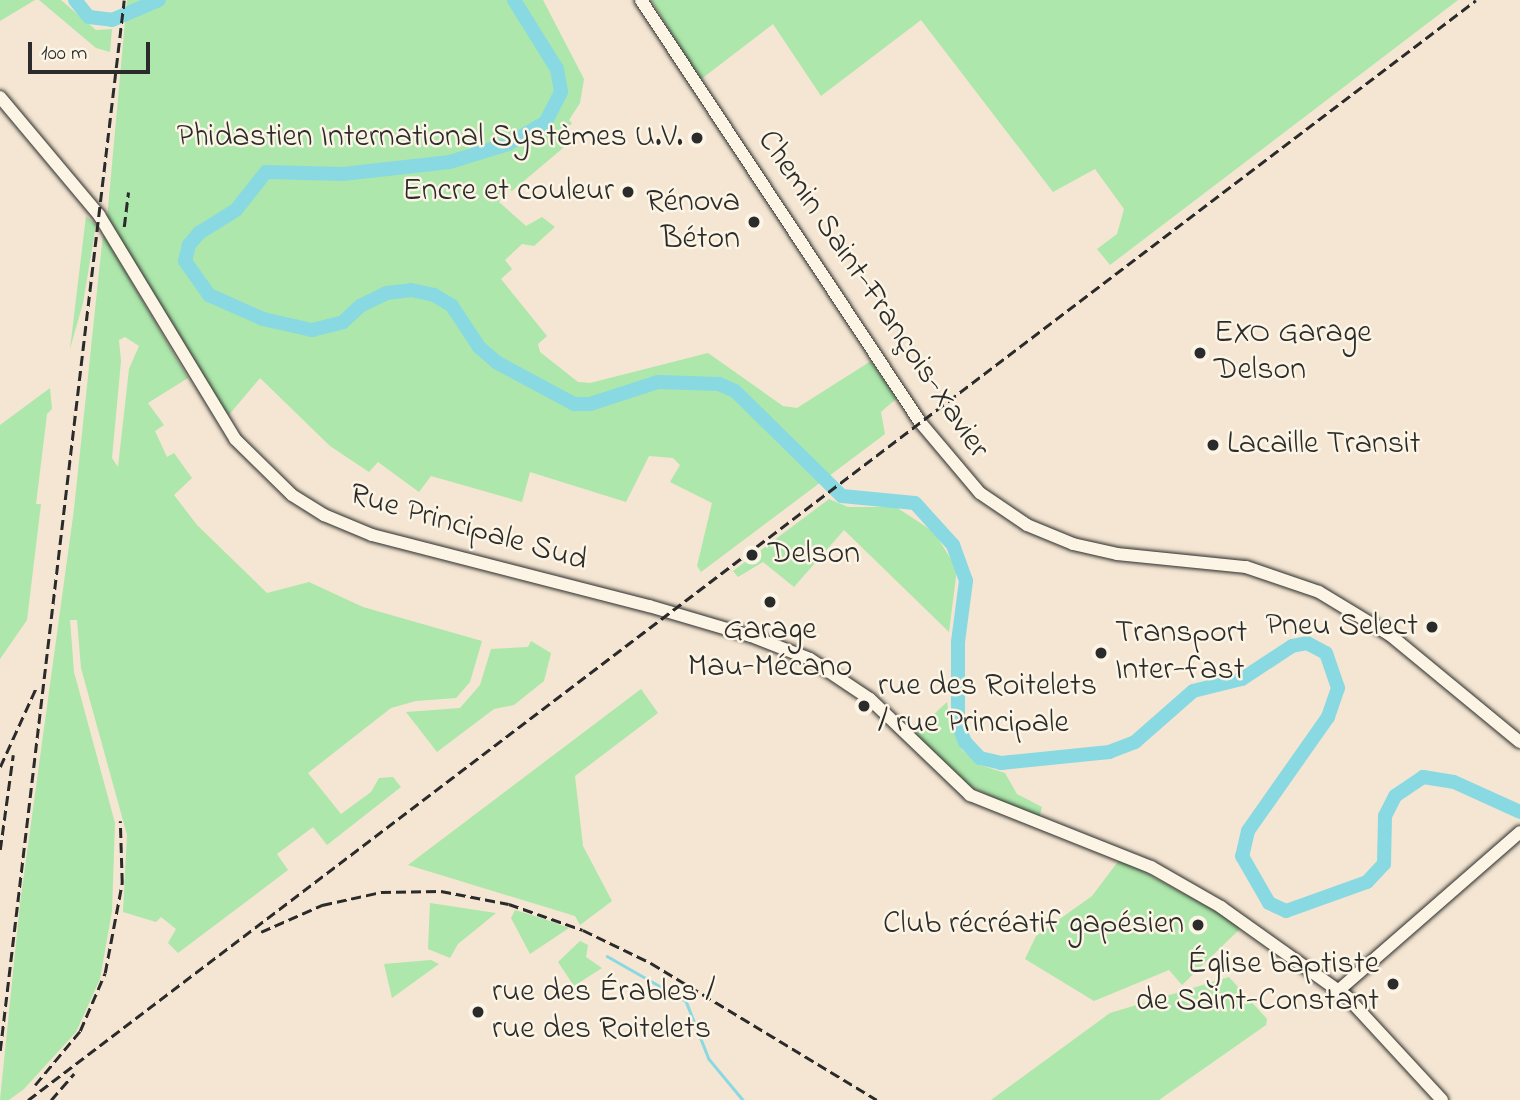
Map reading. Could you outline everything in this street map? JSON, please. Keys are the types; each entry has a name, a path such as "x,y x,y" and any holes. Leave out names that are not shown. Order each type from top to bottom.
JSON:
{"street":[{"name":"Chemin Saint-François-Xavier","path":"641,0 920,422 980,493 1027,525 1073,544 1116,554 1246,567 1328,596 1390,635 1520,742"},
{"name":"Rue Principale Sud","path":"0,97 99,215 235,439 292,495 324,515 372,535 649,606 795,651 863,693 951,781 984,803 1168,875 1339,990 1390,1038 1442,1100"},
{"path":"1339,990 1520,832"}],"green space":[{"path":"0,0 35,0 0,21"},
{"path":"39,0 61,0 96,30 112,29 110,52 96,48"},
{"path":"127,0 543,0 584,79 580,103 569,120 572,123 561,134 569,143 512,191 506,188 499,202 526,226 542,217 555,227 534,246 522,244 505,260 512,269 501,279 547,336 538,344 540,352 578,382 590,383 708,353 783,406 797,408 871,361 897,398 881,412 885,434 701,572 697,566 712,503 670,482 680,465 673,458 649,456 626,502 530,472 522,502 431,476 419,492 378,462 369,472 330,446 260,378 228,416 107,219"},
{"path":"651,0 1458,0 1110,265 1097,249 1117,234 1124,209 1095,169 1053,192 921,20 821,96 773,24 700,80"},
{"path":"86,216 96,225 83,303 70,349"},
{"path":"103,234 188,378 148,403 164,425 155,431 167,457 174,453 192,478 174,495 197,525 267,593 309,582 363,607 482,641 470,682 456,698 416,701 391,708 308,773 341,814 371,792 379,778 393,777 401,787 327,845 313,827 277,854 288,870 178,953 168,943 176,929 161,917 156,922 123,912 127,835 81,668 77,620 70,620 74,672 115,823 112,911 100,979 76,1032 24,1089 9,1100 0,1100 20,904 74,509","holes":["125,337 139,346 129,369 118,467 112,458 121,361 119,340"]},
{"path":"50,388 52,409 47,414 36,504 41,504 27,620 0,659 0,425"},
{"path":"829,499 848,507 896,507 934,532 957,569 949,632 844,530 794,587 763,562 738,577 733,571"},
{"path":"531,641 551,653 544,681 514,705 494,709 437,752 406,712 460,708 480,685 491,649 528,647"},
{"path":"641,689 658,713 575,776 583,846 612,901 580,925 575,916 408,865"},
{"path":"947,702 950,725 962,750 980,765 1005,773 1017,794 1042,807 1039,819 963,783 914,733"},
{"path":"1120,859 1243,926 1182,985 1169,970 1094,1001 1025,959 1036,936 1092,896"},
{"path":"430,903 496,913 458,944 450,958 428,949"},
{"path":"515,910 569,928 530,954 511,918"},
{"path":"580,941 588,945 586,957 602,968 574,986 558,962"},
{"path":"431,960 439,964 392,998 384,964"},
{"path":"1229,977 1267,1019 1266,1025 1159,1100 991,1100 1110,1013"}],"waterway":[{"path":"75,0 89,17 112,20 159,0"},
{"path":"514,0 557,69 561,92 546,122 508,144 450,162 343,174 266,172 236,210 199,233 189,245 185,261 209,295 263,319 312,330 343,322 360,306 387,293 411,290 434,295 452,306 479,347 496,362 574,404 590,404 658,382 719,384 735,391 842,496 915,503 953,545 966,581 958,642 958,724 965,742 980,758 1001,763 1109,752 1135,742 1193,691 1242,679 1292,646 1307,643 1326,653 1338,688 1328,717 1248,831 1242,856 1269,903 1286,911 1367,882 1384,864 1385,816 1395,796 1423,777 1454,782 1520,812"},
{"path":"607,956 686,1001 709,1059 743,1100"}],"railway":[{"path":"0,1051 124,0"},
{"path":"28,1100 1476,0"},
{"path":"124,227 128,192"},
{"path":"0,767 36,688"},
{"path":"0,850 13,755"},
{"path":"35,1085 80,1031 105,973 122,883 120,821"},
{"path":"261,932 322,905 381,892 441,891 509,904 583,930 651,963 877,1100"},
{"path":"51,1100 74,1074"}],"place":[{"name":"Phidastien International Systèmes U.V.","path":"697,138"},
{"name":"Encre et couleur","path":"628,192"},
{"name":"Rénova Béton","path":"754,222"},
{"name":"EXO Garage Delson","path":"1200,353"},
{"name":"Lacaille Transit","path":"1213,445"},
{"name":"Delson","path":"752,555"},
{"name":"Garage Mau-Mécano","path":"770,602"},
{"name":"Pneu Select","path":"1432,627"},
{"name":"Transport Inter-fast","path":"1101,653"},
{"name":"rue des Roitelets / rue Principale","path":"864,706"},
{"name":"Club récréatif gapésien","path":"1198,925"},
{"name":"Église baptiste de Saint-Constant","path":"1393,984"},
{"name":"rue des Érables / rue des Roitelets","path":"478,1012"}]}
